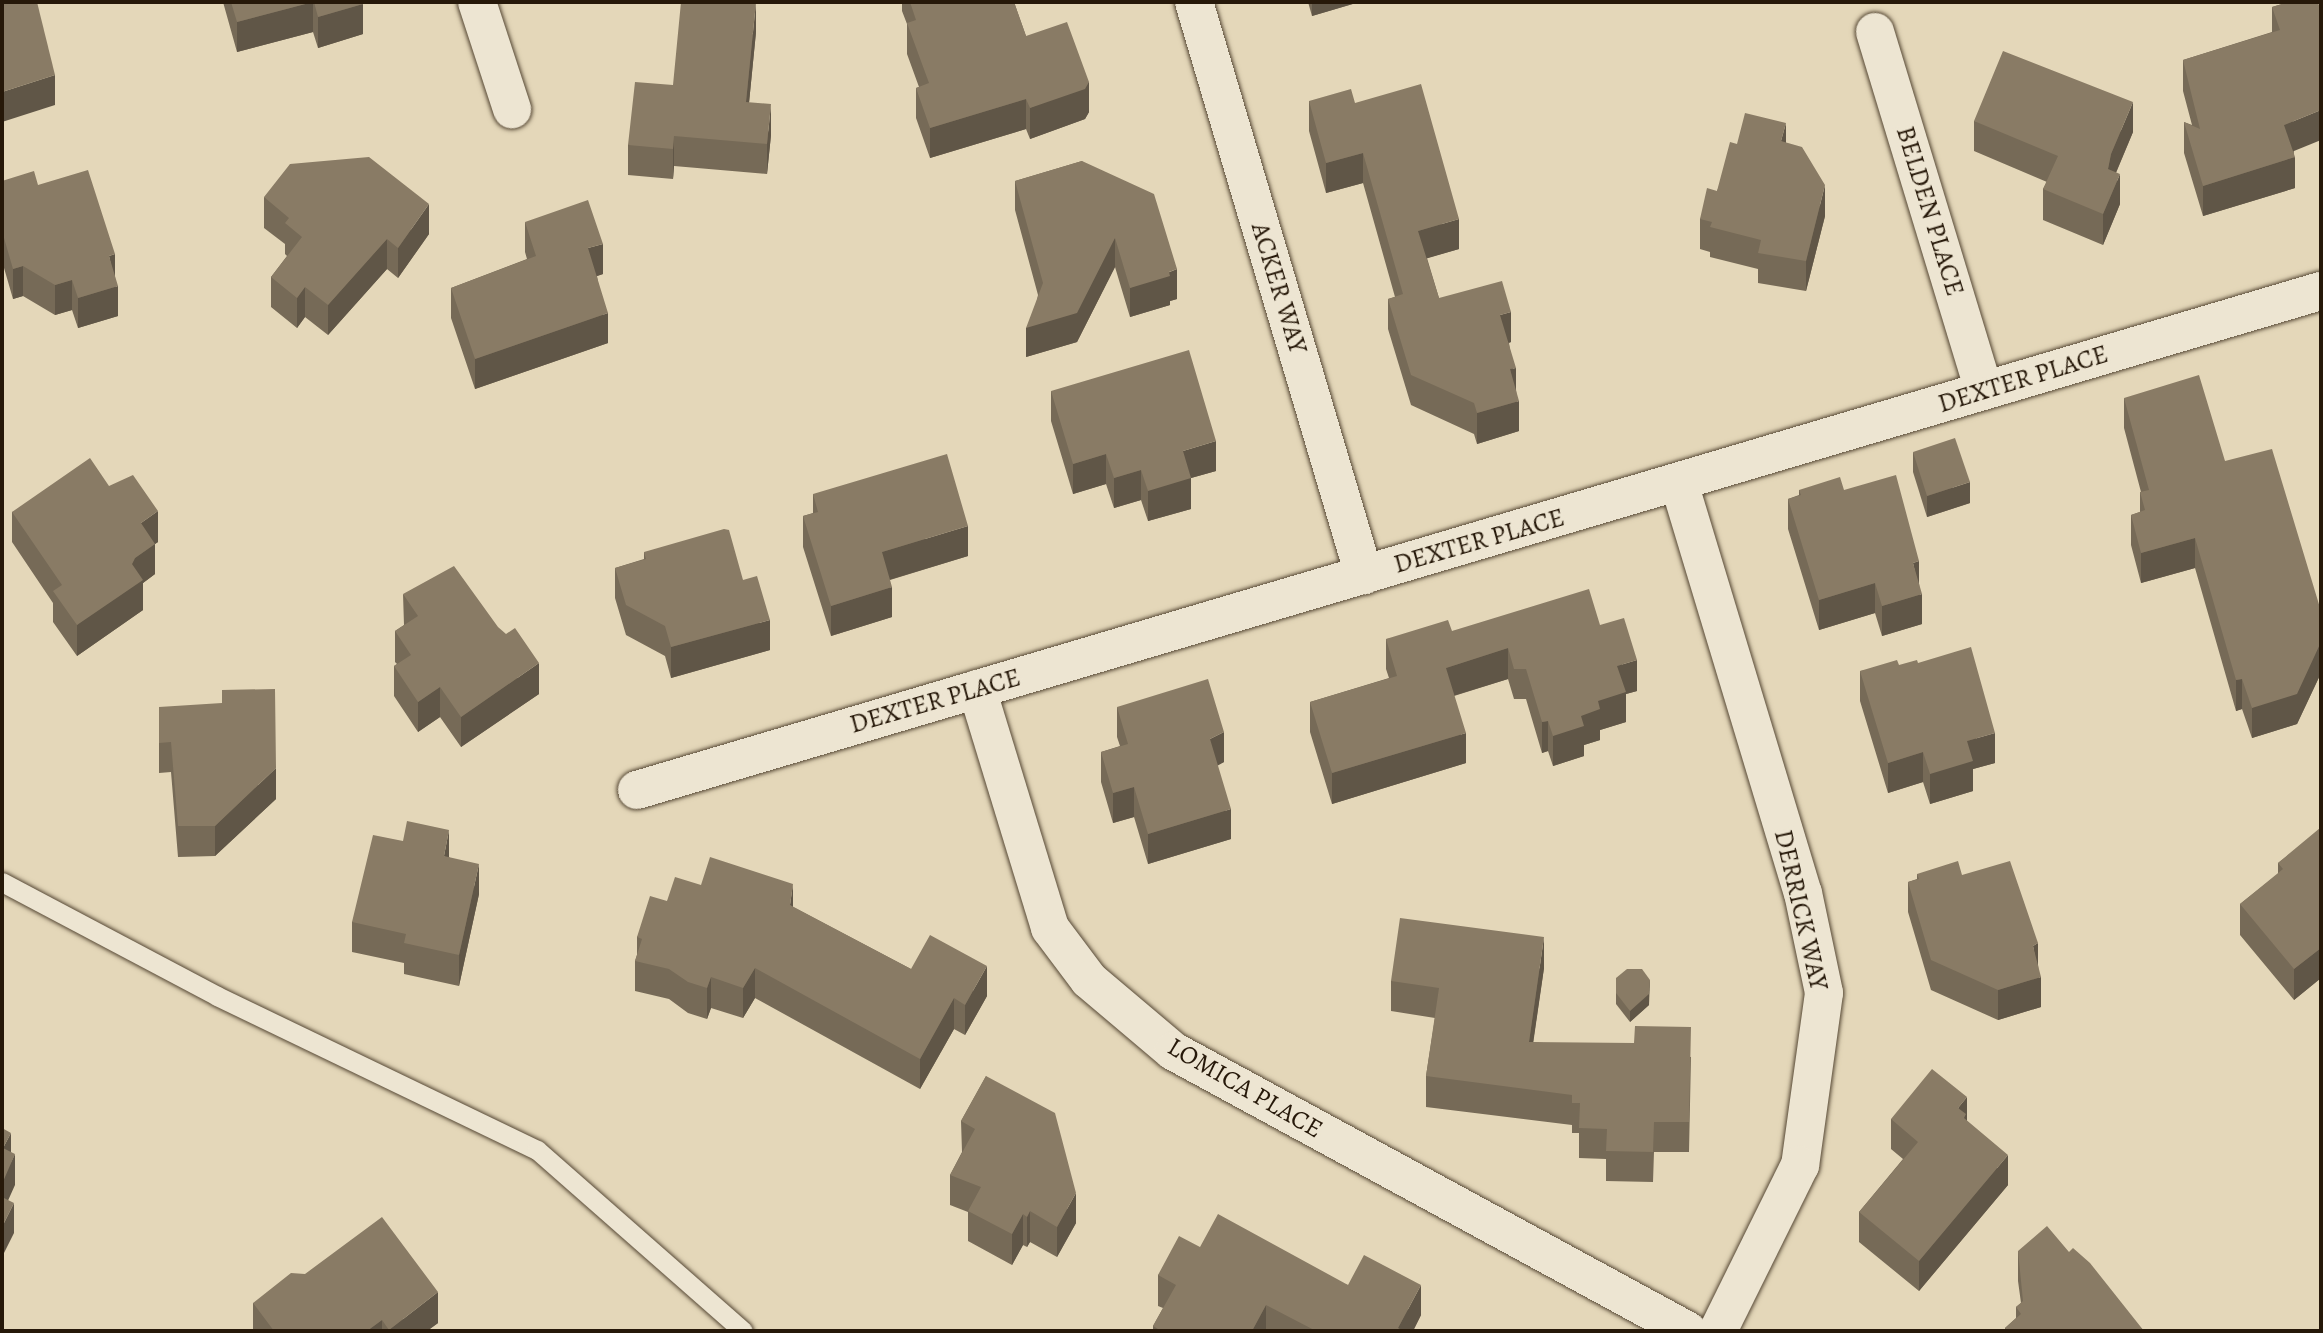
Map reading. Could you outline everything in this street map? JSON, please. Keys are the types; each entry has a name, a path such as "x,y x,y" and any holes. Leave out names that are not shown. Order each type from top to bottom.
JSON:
{"street":[{"path":"477,2 512,109"},
{"name":"ACKER WAY","path":"1194,2 1364,575"},
{"name":"BELDEN PLACE","path":"1875,32 1984,390"},
{"name":"DEXTER PLACE","path":"637,790 2321,291"},
{"name":"DERRICK WAY","path":"1679,482 1803,893 1824,993 1800,1165 1718,1331"},
{"name":"LOMICA PLACE","path":"977,689 1050,928 1089,980 1173,1051 1688,1331"}],"lane":[{"path":"2,882 217,996 537,1150 743,1331"}],"building":[{"path":"2,2 37,2 55,75 2,92"},
{"path":"231,2 313,2 237,22"},
{"path":"314,2 362,2 363,4 318,17"},
{"path":"681,2 756,2 746,102 771,104 767,144 674,136 673,149 628,145 635,82 673,85"},
{"path":"910,2 1014,2 1026,36 1067,22 1089,82 1085,89 1030,108 1026,99 930,128 916,88 929,83 907,23 916,20"},
{"path":"2289,2 2318,2 2321,12 2321,110 2284,125 2295,157 2203,186 2184,122 2200,129 2183,60 2280,30 2272,7"},
{"path":"2003,51 2133,102 2111,154 2108,169 2120,174 2103,214 2043,189 2058,156 1974,121"},
{"path":"1421,84 1459,219 1418,231 1439,298 1502,281 1511,312 1500,315 1516,368 1510,369 1519,401 1477,413 1474,403 1411,375 1388,299 1403,294 1363,153 1326,163 1309,101 1351,89 1355,103"},
{"path":"1745,113 1786,123 1781,141 1802,147 1825,185 1806,261 1758,253 1761,240 1710,227 1712,222 1700,219 1707,188 1717,191 1730,142 1737,144"},
{"path":"369,157 429,204 398,248 387,239 328,305 305,287 297,298 271,277 302,237 285,223 289,218 264,197 290,164"},
{"path":"1082,161 1154,194 1177,269 1169,272 1170,276 1130,288 1115,238 1077,313 1026,328 1043,283 1015,181"},
{"path":"88,170 115,254 109,256 118,286 78,298 72,280 55,285 23,266 13,269 2,231 2,181 34,171 38,185"},
{"path":"588,200 603,244 588,248 608,313 475,359 451,288 536,256 525,222"},
{"path":"1189,350 1216,441 1183,451 1191,478 1148,491 1141,470 1114,478 1106,454 1073,464 1051,391"},
{"path":"2199,375 2225,461 2272,449 2321,611 2321,642 2297,694 2252,708 2242,679 2236,680 2195,538 2141,553 2131,515 2145,510 2140,492 2149,490 2124,398"},
{"path":"1955,438 1970,482 1927,496 1913,452"},
{"path":"947,454 968,526 882,552 892,587 831,606 803,516 818,512 813,494"},
{"path":"90,458 109,486 133,475 158,511 141,523 155,544 135,558 132,564 143,580 77,625 53,591 62,585 12,512"},
{"path":"1896,475 1919,561 1913,563 1922,594 1882,606 1875,583 1819,600 1788,499 1801,495 1799,490 1840,477 1844,490"},
{"path":"724,529 729,530 743,580 757,576 770,620 671,647 665,626 626,605 615,568 646,559 644,552"},
{"path":"454,566 498,627 506,634 515,628 539,663 461,717 440,687 418,702 394,666 411,655 395,631 418,616 403,594"},
{"path":"1589,589 1600,625 1624,618 1637,660 1617,666 1626,692 1598,701 1600,709 1581,716 1584,726 1553,736 1548,721 1542,722 1526,669 1514,669 1508,648 1446,668 1466,733 1332,773 1310,702 1397,676 1386,639 1448,620 1452,631"},
{"path":"1971,647 1995,733 1967,741 1973,761 1930,774 1923,752 1888,763 1860,671 1897,660 1899,665 1917,660 1918,663"},
{"path":"1208,679 1224,732 1210,739 1231,809 1148,834 1134,787 1113,793 1101,752 1128,744 1117,707"},
{"path":"275,689 276,768 215,826 178,826 171,742 159,743 159,707 222,703 222,690"},
{"path":"407,821 449,830 444,856 479,864 459,955 404,943 406,934 352,922 373,835 403,841"},
{"path":"2320,828 2321,948 2294,969 2240,904 2283,869 2278,863"},
{"path":"710,857 793,884 790,905 911,969 930,935 987,966 965,1005 954,998 920,1059 755,968 743,988 711,977 707,988 688,982 669,969 635,961 642,939 637,937 650,896 667,901 675,877 701,885"},
{"path":"1958,861 1962,875 2010,861 2038,943 2033,946 2041,977 1998,990 1931,960 1908,882 1919,879 1917,874"},
{"path":"1400,918 1544,937 1529,1042 1634,1043 1635,1026 1691,1027 1689,1122 1654,1122 1653,1152 1606,1151 1607,1129 1579,1128 1580,1103 1572,1103 1572,1095 1426,1076 1439,988 1391,981"},
{"path":"1627,969 1642,969 1650,980 1649,994 1630,1011 1616,993 1616,978"},
{"path":"1932,1069 1967,1097 1958,1108 1966,1114 1964,1118 2008,1155 1919,1261 1859,1212 1918,1142 1891,1119"},
{"path":"986,1076 1055,1113 1076,1193 1057,1227 1030,1211 1027,1217 1023,1214 1012,1234 968,1211 981,1187 950,1175 975,1129 961,1121"},
{"path":"2,1128 11,1133 3,1148 15,1154 2,1184"},
{"path":"2,1197 14,1203 2,1227"},
{"path":"1218,1214 1348,1285 1364,1255 1421,1285 1398,1328 1404,1331 1316,1331 1266,1305 1252,1331 1161,1331 1153,1326 1176,1285 1158,1275 1179,1236 1200,1247"},
{"path":"382,1217 438,1292 389,1330 382,1320 367,1331 274,1331 253,1303 291,1273 305,1274"},
{"path":"2047,1226 2069,1252 2073,1248 2090,1263 2144,1331 2008,1331 2005,1328 2021,1314 2016,1307 2023,1301 2018,1251"}]}
